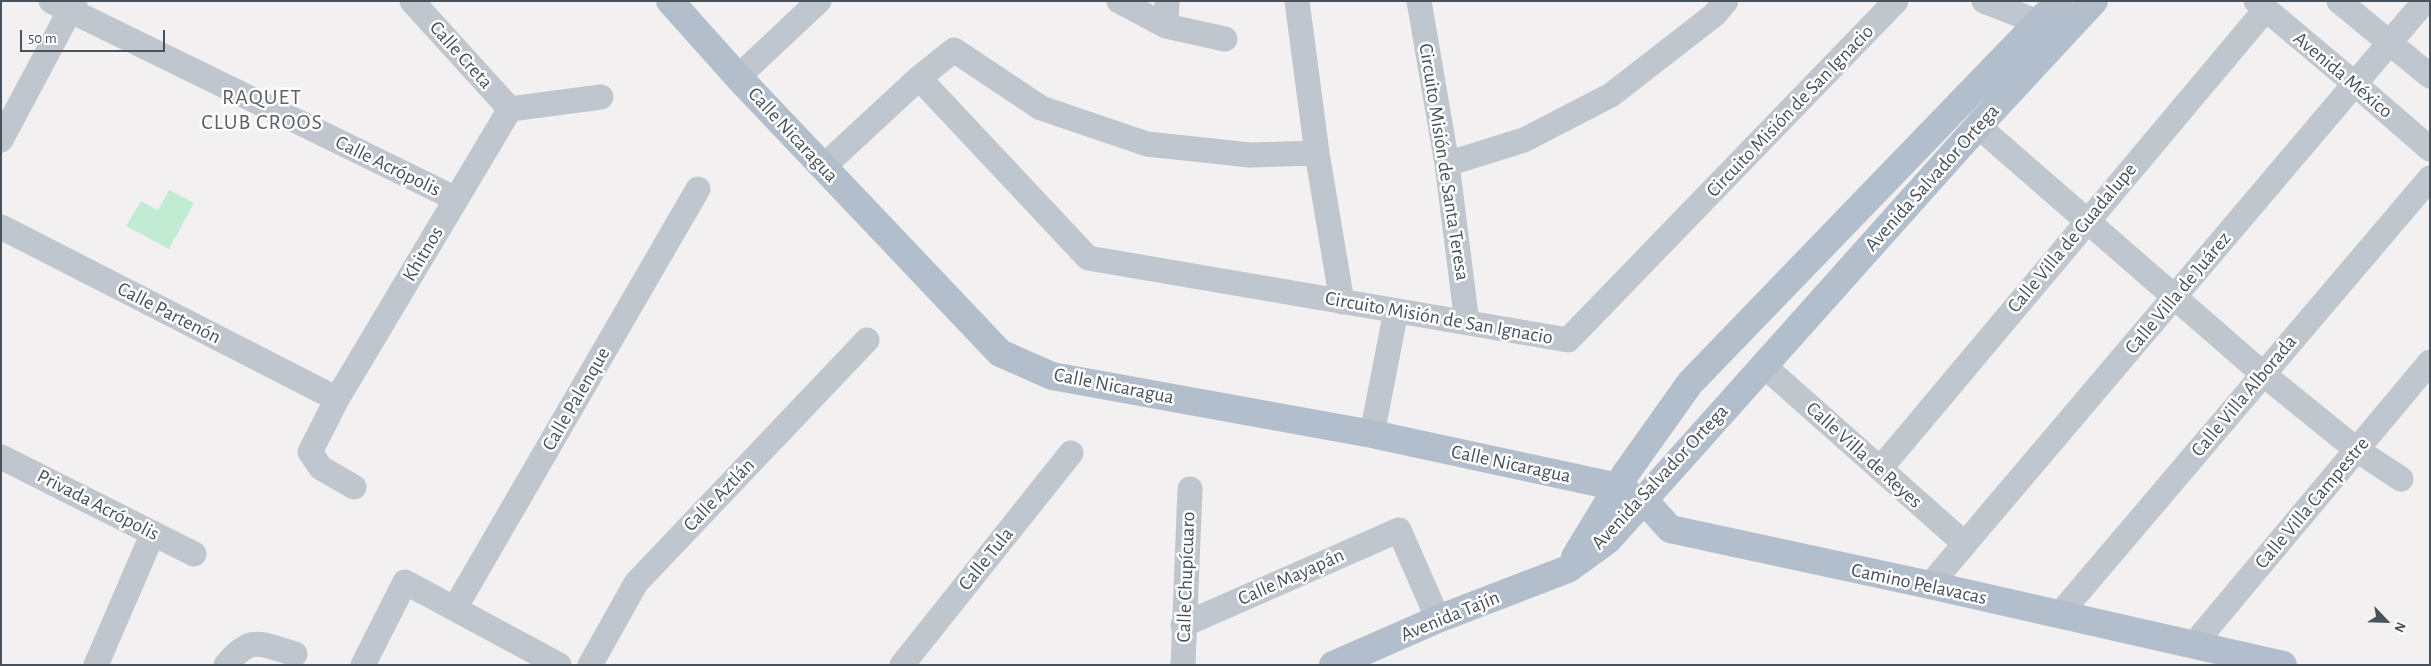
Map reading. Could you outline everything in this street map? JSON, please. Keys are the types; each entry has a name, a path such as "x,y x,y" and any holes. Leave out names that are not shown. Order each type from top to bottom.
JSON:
{"main road":[{"name":"Calle Nicaragua","path":"670,1 744,72 829,161 1000,353 1052,376 1373,429 1622,480 1648,502"},
{"name":"Calle Nicaragua","path":"689,1 744,72"},
{"name":"Avenida Salvador Ortega","path":"1568,569 1622,480 1690,383 2059,1"},
{"name":"Avenida Salvador Ortega","path":"1568,569 1608,540 1648,502 1763,365 1978,126 2094,1"},
{"name":"Camino Pelavacas","path":"1648,502 1670,529 1930,585 2283,665"},
{"name":"Avenida Tajín","path":"1333,665 1438,619 1568,569"}],"street":[{"name":"Calle Creta","path":"412,1 510,109"},
{"path":"744,72 819,1"},
{"path":"1119,1 1166,26 1225,39"},
{"path":"1166,26 1167,1"},
{"path":"1297,1 1317,153 1342,302"},
{"name":"Circuito Misión de Santa Teresa","path":"1419,1 1447,164 1467,323"},
{"path":"1447,164 1524,140 1610,95 1714,15 1726,1"},
{"name":"Circuito Misión de San Ignacio","path":"919,78 1088,258 1568,340 1896,1"},
{"path":"1984,1 2038,22"},
{"path":"2339,1 2430,76"},
{"name":"Calle Villa de Juárez","path":"1930,585 2425,1"},
{"path":"1,140 65,4"},
{"name":"Calle Acrópolis","path":"65,4 456,199"},
{"name":"Avenida México","path":"2261,5 2430,149"},
{"name":"Calle Villa de Guadalupe","path":"1880,468 2087,220 2261,5"},
{"path":"829,161 919,78 954,50 1041,108 1148,144 1250,155 1317,153"},
{"path":"510,109 601,97"},
{"name":"Khitnos","path":"354,487 321,468 310,452 336,399 510,109"},
{"path":"1978,126 2263,374 2357,450 2401,479"},
{"name":"Calle Villa Alborada","path":"2059,615 2430,178"},
{"name":"Calle Palenque","path":"455,608 698,189"},
{"name":"Calle Partenón","path":"1,227 336,399"},
{"path":"1373,429 1396,311"},
{"name":"Calle Aztlán","path":"590,665 636,583 867,340"},
{"name":"Calle Villa Campestre","path":"2194,644 2430,362"},
{"name":"Calle Villa de Reyes","path":"1763,365 1966,544"},
{"name":"Calle Tula","path":"902,665 1071,453"},
{"name":"Privada Acrópolis","path":"1,456 194,554"},
{"name":"Calle Chupícuaro","path":"1183,665 1183,624 1190,489"},
{"name":"Calle Mayapán","path":"1183,624 1400,530 1438,619"},
{"path":"96,665 153,533"},
{"path":"363,665 405,582 555,664"},
{"path":"226,665 240,649 256,643 295,654"}],"green space":[{"path":"169,190 194,203 169,249 126,226 141,201 158,210"}],"district":[{"name":"RAQUET CLUB CROOS","path":"262,110"}]}
